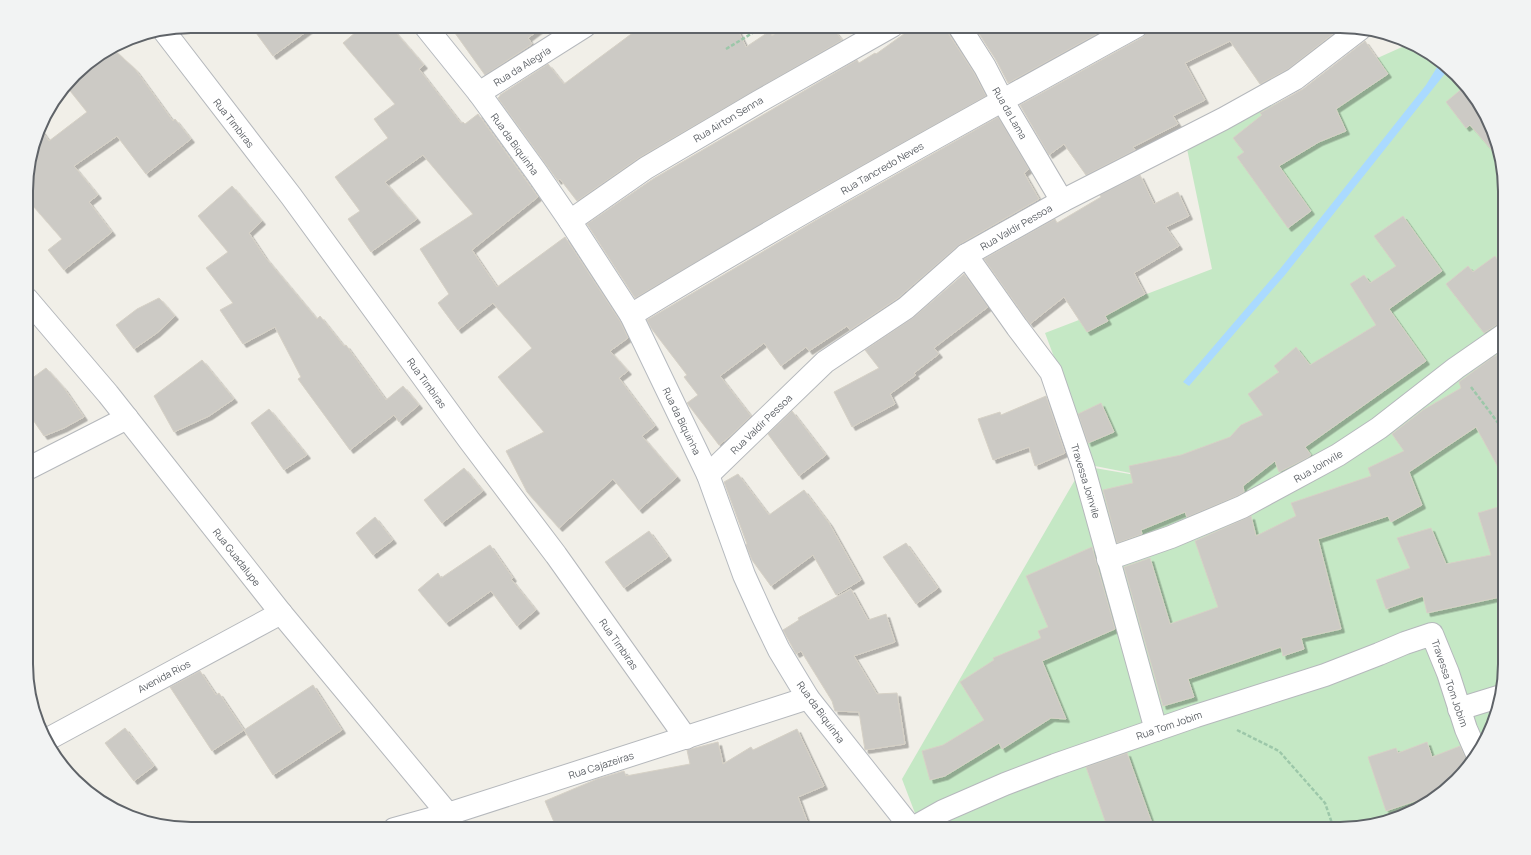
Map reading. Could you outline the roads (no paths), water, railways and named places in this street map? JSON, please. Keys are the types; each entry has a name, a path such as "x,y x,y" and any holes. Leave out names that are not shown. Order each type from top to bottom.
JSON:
{"street":[{"name":"Rua da Biquinha","path":"430,33 479,93 570,221 631,315 708,475 744,575 779,650 808,698 905,822"},
{"name":"Rua da Alegria","path":"479,93 574,33"},
{"name":"Rua Airton Senna","path":"570,221 646,168 880,33"},
{"name":"Rua da Lama","path":"963,33 985,67 1002,100 1062,201"},
{"name":"Rua Tancredo Neves","path":"631,315 714,264 1002,100 1124,33"},
{"name":"Rua Valdir Pessoa","path":"708,475 825,362 906,308 966,255 1062,201 1223,119 1295,79 1354,33"},
{"name":"Rua Timbiras","path":"167,35 290,196 469,440 556,555 686,738"},
{"name":"Travessa Joinvile","path":"966,255 1016,327 1051,372 1083,466 1156,730"},
{"name":"Rua Guadalupe","path":"33,306 127,418 281,613 448,814"},
{"name":"Rua Joinvile","path":"1108,559 1171,537 1242,507 1294,480 1338,455 1379,428 1456,368 1498,339"},
{"path":"33,466 127,418"},
{"name":"Avenida Rios","path":"51,737 281,613"},
{"name":"Rua Tom Jobim","path":"923,822 943,811 1005,784 1089,752 1325,675 1432,634"},
{"name":"Travessa Tom Jobim","path":"1432,634 1448,673 1466,729 1474,747"},
{"name":"Rua Cajazeiras","path":"419,822 808,698"},
{"path":"1459,709 1494,698"}],"water":[{"path":"1437,67 1445,73 1285,275 1189,386 1183,382 1280,269 1426,85"}]}
